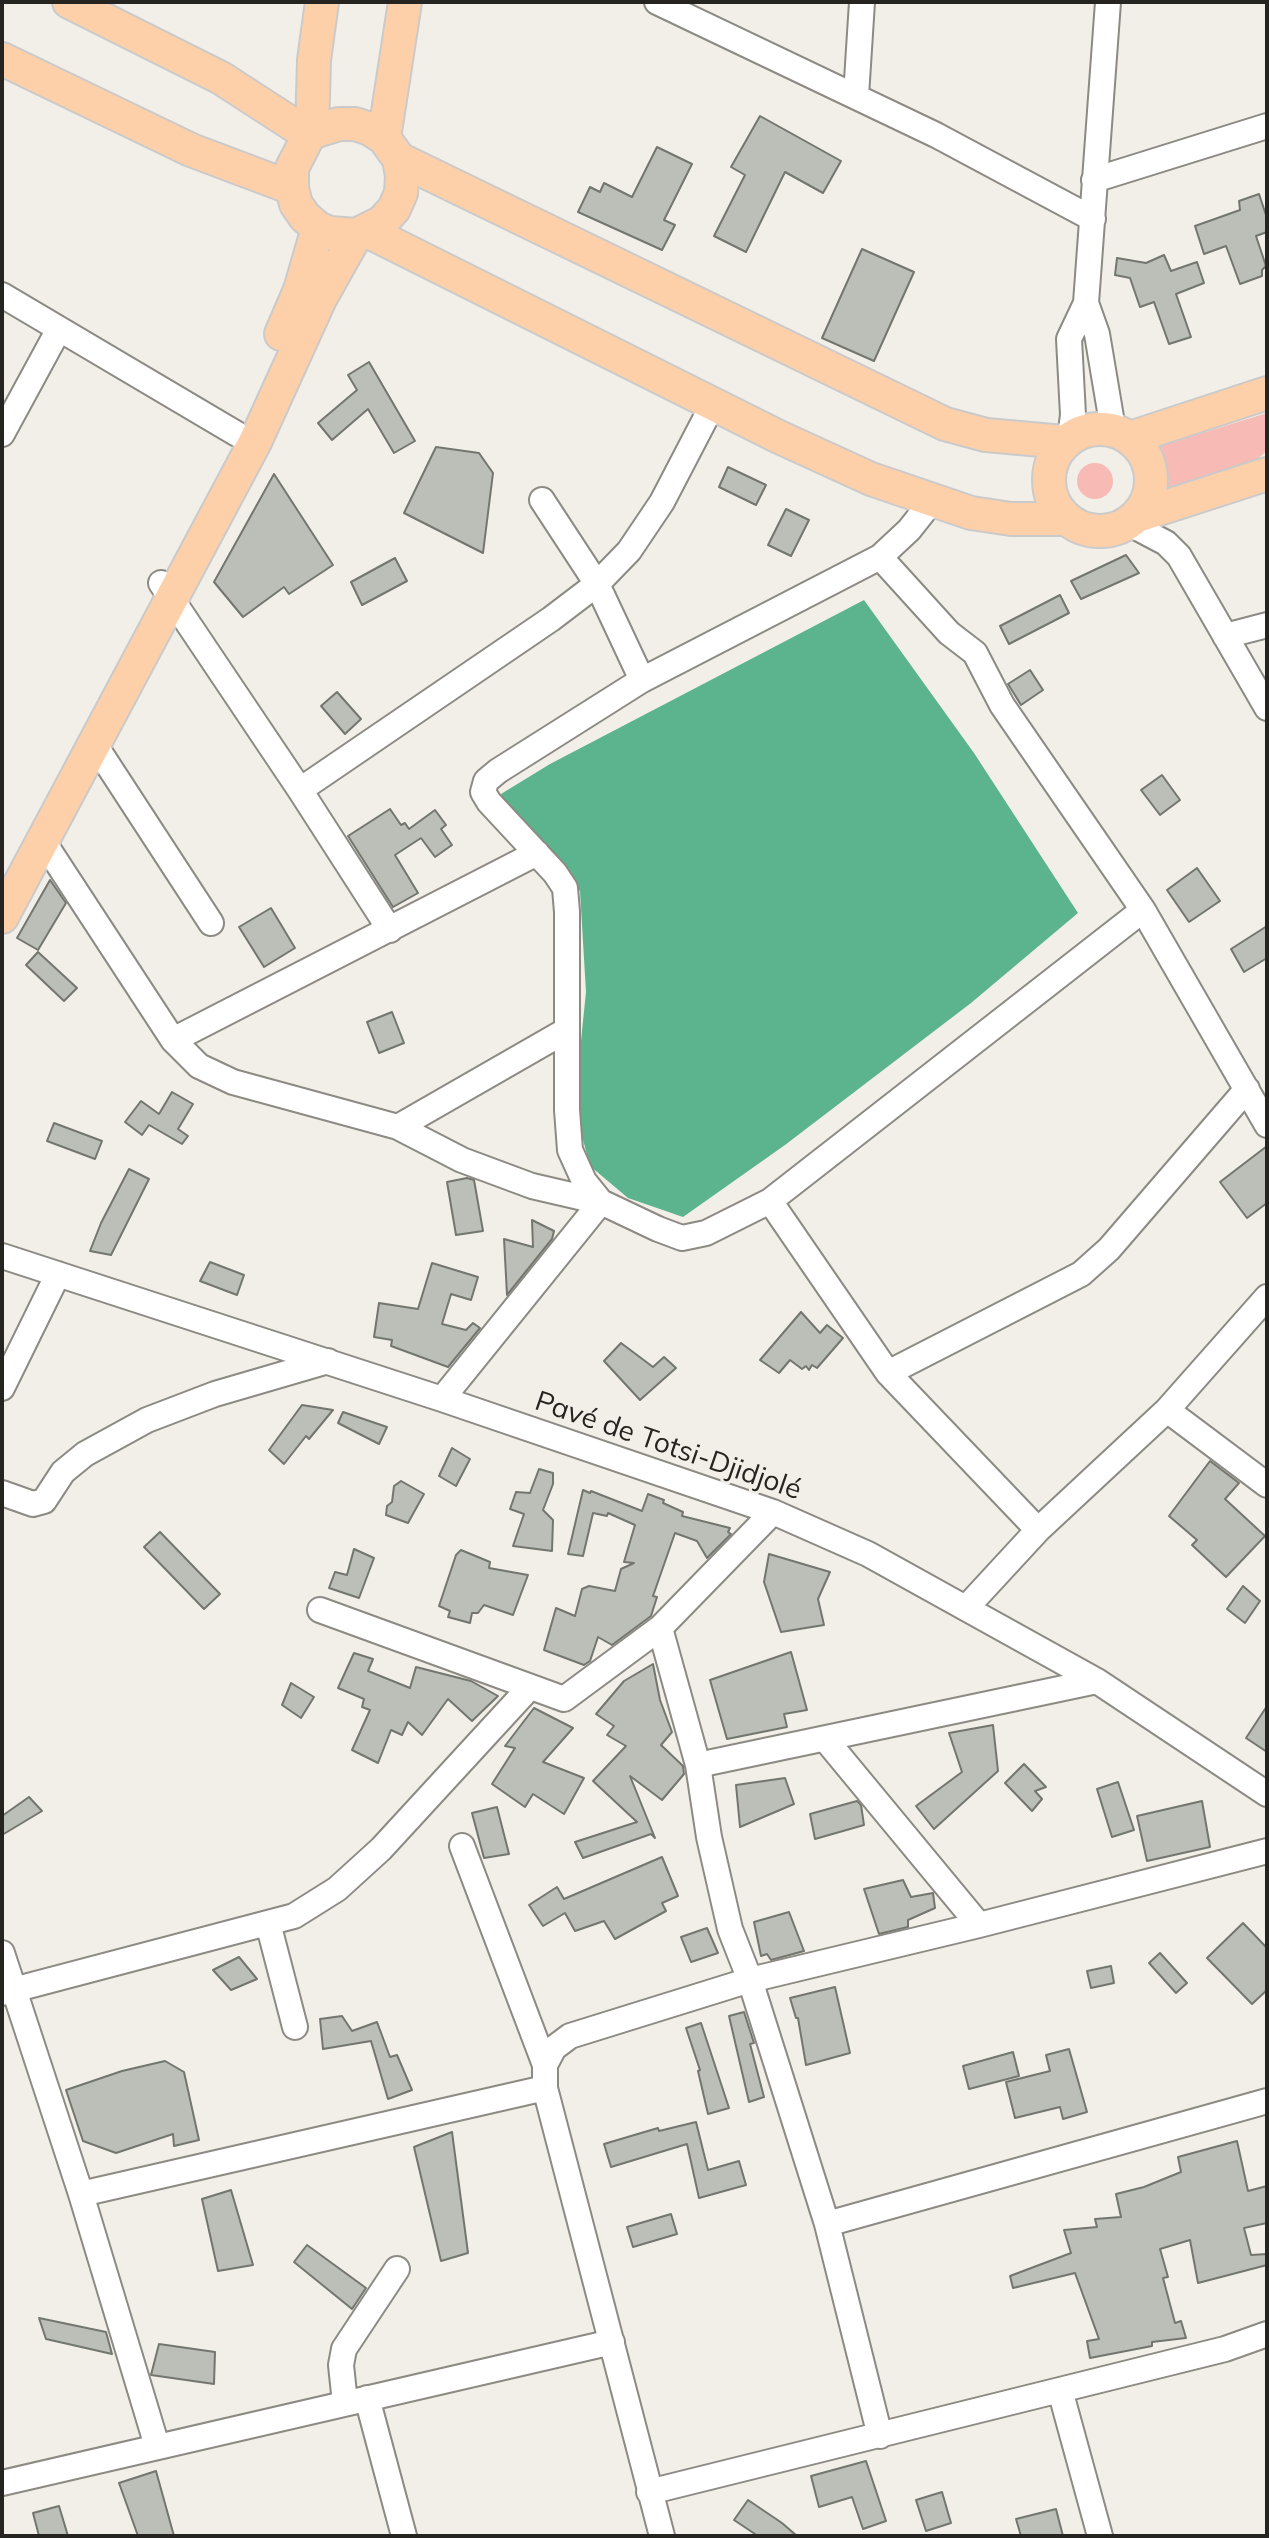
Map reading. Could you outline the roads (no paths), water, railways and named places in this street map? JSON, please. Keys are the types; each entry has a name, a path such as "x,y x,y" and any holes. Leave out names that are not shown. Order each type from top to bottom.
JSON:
{"main road":[{"path":"69,2 221,78 310,133 339,124 355,124 370,129 391,148 945,424 986,435 1067,440"},
{"path":"322,2 314,60 310,133 292,168 292,188 301,211 318,228 330,233 362,233 871,479 971,513 1011,519 1066,519"},
{"path":"2,875 255,442 320,299 362,233 382,222 394,209 401,193 402,176 391,148 405,2"},
{"path":"2,59 191,150 292,188"},
{"path":"2,917 95,745 167,591 300,290 318,228"},
{"path":"1121,434 1267,393"},
{"path":"1132,519 1146,502 1151,485 1150,469 1144,453 1121,434 1098,428 1083,431 1067,440 1054,456 1048,473 1049,490 1055,506 1066,519 1080,528 1096,531 1113,530 1132,519 1267,474"}],"street":[{"path":"657,2 936,135 1093,219"},
{"path":"856,96 862,2"},
{"path":"1067,440 1073,415 1069,339 1086,303 1108,2"},
{"path":"1094,180 1267,126"},
{"path":"2,295 237,434"},
{"path":"1086,303 1097,334 1121,434"},
{"path":"2,434 59,329"},
{"path":"300,790 551,619 597,584 629,551 656,511 713,404"},
{"path":"542,500 597,584 642,680"},
{"path":"601,1202 584,1181 570,1150 565,888 555,873 489,802 483,792 486,781 642,680 880,557 909,530 932,501"},
{"path":"1132,519 1179,556 1267,708"},
{"path":"880,557 949,633 975,653 1002,705 1143,910 1267,1125"},
{"path":"167,591 390,930"},
{"path":"1225,636 1267,625"},
{"path":"95,745 211,923"},
{"path":"43,841 173,1040 199,1066 233,1082 398,1127 462,1160 532,1186 601,1202 682,1238 706,1233 770,1201 1143,910"},
{"path":"173,1040 537,853"},
{"path":"398,1127 567,1030"},
{"path":"888,1373 1081,1274 1109,1249 1247,1089"},
{"path":"770,1201 888,1373 1038,1530"},
{"path":"442,1399 601,1202"},
{"name":"Pavé de Totsi-Djidjolé","path":"2,1256 328,1361 773,1512 868,1554 1097,1681 1267,1794"},
{"path":"2,1388 58,1274"},
{"path":"966,1608 1038,1530 1167,1410 1267,1297"},
{"path":"2,1493 33,1504 44,1501 63,1472 85,1454 147,1420 215,1394 328,1361"},
{"path":"1167,1410 1267,1485"},
{"path":"320,1610 564,1699 660,1628 773,1512"},
{"path":"660,1628 698,1765 709,1837 730,1929 750,1980 827,2224 880,2436"},
{"path":"698,1765 1097,1681"},
{"path":"8,1992 294,1916 337,1889 381,1849 530,1687"},
{"path":"826,1740 979,1925"},
{"path":"462,1846 545,2076 662,2536"},
{"path":"545,2076 554,2048 570,2036 750,1980 1267,1851"},
{"path":"268,1923 295,2027"},
{"path":"2,1953 8,1992 81,2194 157,2446"},
{"path":"81,2194 545,2076"},
{"path":"827,2224 1267,2101"},
{"path":"397,2269 344,2349 341,2365 404,2536"},
{"path":"649,2492 1225,2349 1267,2334"},
{"path":"2,2483 612,2342"},
{"path":"1060,2390 1100,2536"}]}
